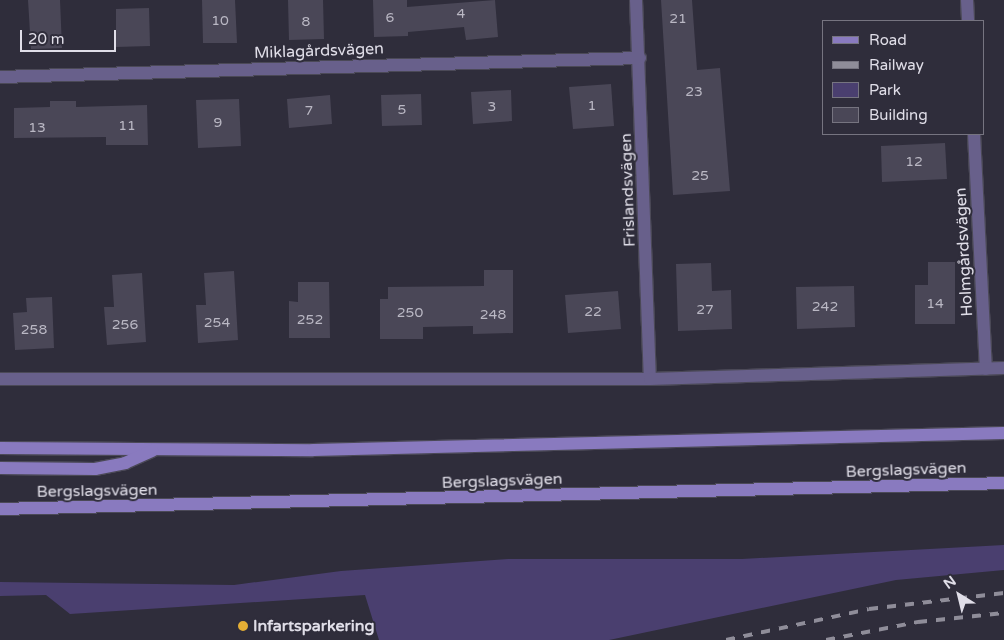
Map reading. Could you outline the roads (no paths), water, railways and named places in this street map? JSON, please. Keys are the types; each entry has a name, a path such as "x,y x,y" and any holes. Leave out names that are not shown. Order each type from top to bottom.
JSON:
{"main road":[{"name":"Bergslagsvägen","path":"0,448 323,450 1004,433"},
{"path":"0,468 95,469 125,463 157,450"},
{"name":"Bergslagsvägen","path":"0,509 1004,483"}],"street":[{"name":"Frislandsvägen","path":"636,0 640,58 650,379"},
{"path":"967,0 968,20"},
{"name":"Miklagårdsvägen","path":"0,77 640,58"},
{"name":"Holmgårdsvägen","path":"974,135 986,368"},
{"path":"0,379 650,379 1004,368"}],"railway":[{"path":"726,640 869,609 1004,593"},
{"path":"826,640 918,622 1004,613"}],"place":[{"name":"Infartsparkering","path":"243,626"}]}
